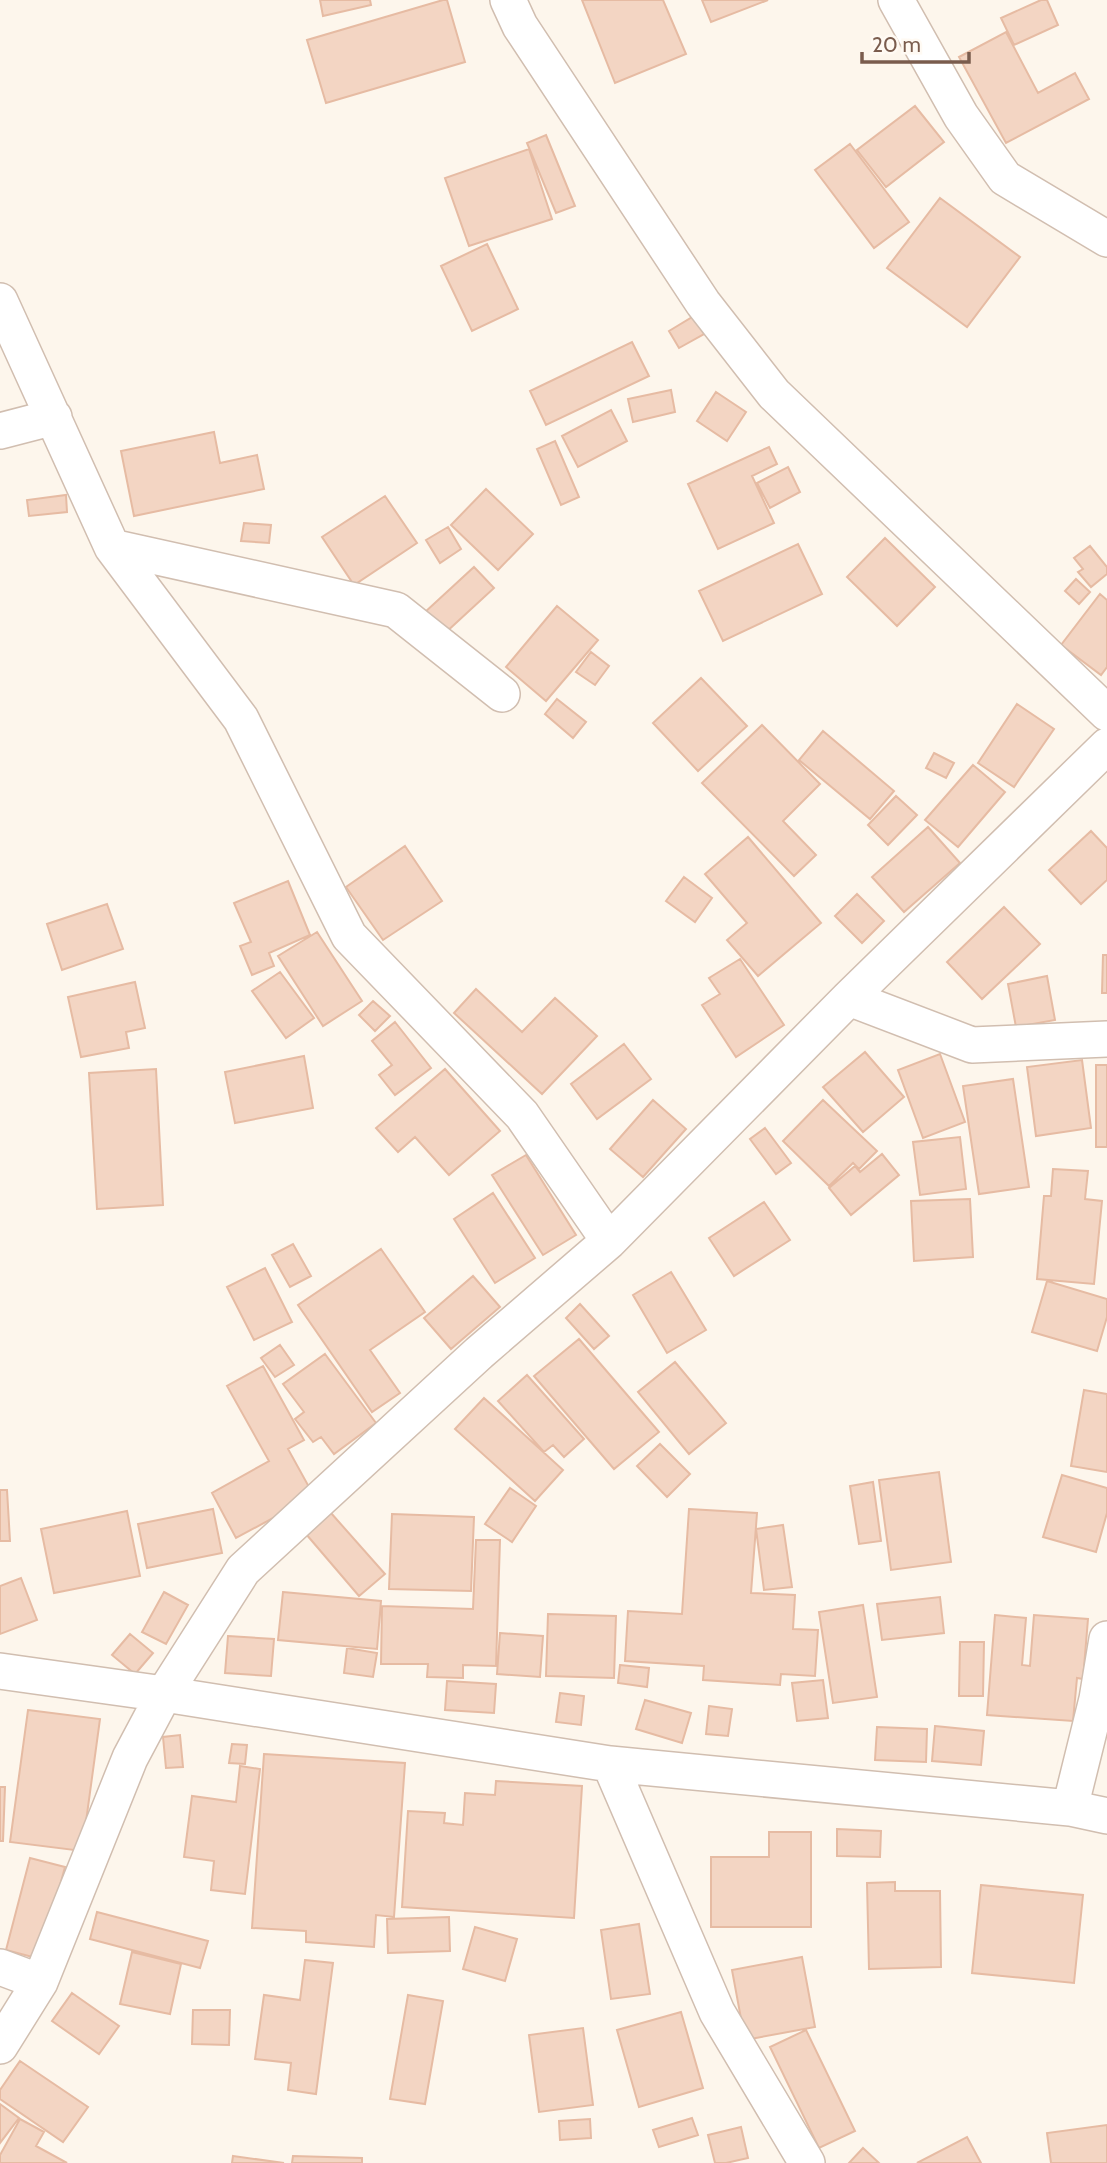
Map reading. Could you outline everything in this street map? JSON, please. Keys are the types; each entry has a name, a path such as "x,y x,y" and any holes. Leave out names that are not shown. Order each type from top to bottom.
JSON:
{"street":[{"path":"508,0 520,26 703,303 774,394 1107,713"},
{"path":"896,0 961,116 1005,177 1107,239"},
{"path":"0,301 112,547 241,719 349,936 522,1115 609,1241"},
{"path":"0,431 54,417"},
{"path":"112,547 396,610 502,694"},
{"path":"0,2046 40,1982 130,1758 164,1694 243,1570 479,1353 609,1241 849,999 1107,746"},
{"path":"849,999 972,1045 1107,1039"},
{"path":"1070,1808 1097,1699 1107,1639"},
{"path":"0,1671 610,1764 1070,1808 1107,1816"},
{"path":"610,1764 716,2012 807,2163"},
{"path":"0,1966 40,1982"}],"building":[{"path":"320,0 370,0 371,5 323,16"},
{"path":"447,0 465,62 326,103 307,40"},
{"path":"582,0 663,0 686,54 615,83"},
{"path":"702,0 768,0 711,22"},
{"path":"1041,0 1047,0 1058,25 1014,45 1001,18"},
{"path":"1006,32 1038,93 1075,73 1089,99 1006,143 959,57"},
{"path":"915,106 944,142 886,187 857,150"},
{"path":"546,135 575,206 556,213 527,143"},
{"path":"850,144 909,222 874,248 815,170"},
{"path":"529,149 552,219 469,246 445,178"},
{"path":"940,198 1020,257 967,327 887,268"},
{"path":"487,244 518,309 472,331 441,266"},
{"path":"694,316 704,334 679,348 669,331"},
{"path":"632,342 649,376 546,425 530,391"},
{"path":"671,390 675,412 633,422 628,399"},
{"path":"716,392 746,412 727,441 697,421"},
{"path":"611,410 627,441 578,467 562,436"},
{"path":"214,432 220,463 257,455 264,489 134,516 121,451"},
{"path":"555,441 579,497 561,505 537,449"},
{"path":"769,447 777,464 752,476 774,523 718,549 688,484"},
{"path":"788,467 800,492 770,508 757,483"},
{"path":"486,489 533,534 498,570 451,525"},
{"path":"66,495 67,512 29,516 27,500"},
{"path":"385,496 417,543 354,585 322,537"},
{"path":"244,523 271,525 269,543 241,541"},
{"path":"448,527 461,549 440,563 426,540"},
{"path":"885,538 935,587 897,626 847,577"},
{"path":"798,544 822,594 723,641 699,591"},
{"path":"1090,546 1107,567 1107,574 1091,587 1078,572 1083,569 1074,558"},
{"path":"474,567 494,588 444,634 424,613"},
{"path":"1076,579 1090,592 1079,604 1065,591"},
{"path":"1100,594 1107,600 1107,667 1101,675 1061,645"},
{"path":"557,606 598,640 546,701 506,667"},
{"path":"591,652 609,666 595,685 576,672"},
{"path":"701,678 747,726 698,771 653,723"},
{"path":"557,699 586,722 573,738 545,714"},
{"path":"1017,704 1054,729 1014,787 978,763"},
{"path":"762,725 820,784 783,821 816,855 794,876 702,783"},
{"path":"823,731 894,791 870,819 799,760"},
{"path":"934,753 954,763 946,778 926,768"},
{"path":"973,765 1005,792 958,847 925,820"},
{"path":"896,796 917,815 888,845 868,825"},
{"path":"928,827 960,863 904,912 872,877"},
{"path":"1091,831 1107,848 1107,880 1081,904 1049,870"},
{"path":"748,837 821,923 758,976 727,940 747,923 705,874"},
{"path":"405,846 442,901 383,940 346,887"},
{"path":"684,877 712,898 695,922 666,901"},
{"path":"288,881 310,935 269,953 274,966 252,975 240,946 251,942 234,903"},
{"path":"857,894 884,921 862,943 835,916"},
{"path":"107,904 123,949 62,970 47,924"},
{"path":"1004,907 1040,944 982,999 947,962"},
{"path":"317,932 362,1001 323,1026 278,956"},
{"path":"1103,955 1107,955 1107,993 1102,993"},
{"path":"740,959 784,1025 736,1057 702,1005 720,994 709,978"},
{"path":"280,972 314,1018 286,1038 252,991"},
{"path":"1047,976 1055,1020 1016,1027 1008,984"},
{"path":"135,982 145,1028 126,1032 129,1048 81,1057 68,997"},
{"path":"476,989 522,1032 555,998 597,1036 542,1094 454,1013"},
{"path":"373,1001 390,1016 375,1031 359,1015"},
{"path":"395,1022 431,1068 395,1095 379,1075 392,1065 372,1041"},
{"path":"624,1044 651,1079 597,1119 571,1084"},
{"path":"865,1052 904,1097 863,1132 823,1087"},
{"path":"940,1054 965,1122 923,1138 898,1070"},
{"path":"304,1056 313,1108 235,1123 225,1072"},
{"path":"1082,1060 1091,1128 1036,1136 1027,1067"},
{"path":"1096,1065 1107,1065 1107,1147 1096,1147"},
{"path":"156,1069 163,1205 97,1209 89,1073"},
{"path":"445,1069 500,1131 449,1175 415,1137 398,1152 376,1128"},
{"path":"1013,1079 1029,1187 979,1194 963,1086"},
{"path":"653,1100 686,1129 643,1177 610,1149"},
{"path":"823,1100 877,1151 859,1169 853,1163 829,1186 783,1141"},
{"path":"765,1128 791,1163 776,1174 750,1139"},
{"path":"960,1137 966,1189 920,1195 913,1142"},
{"path":"882,1154 899,1175 851,1215 829,1188 855,1166 860,1172"},
{"path":"526,1155 576,1235 543,1255 492,1175"},
{"path":"1053,1169 1088,1171 1085,1199 1102,1201 1094,1284 1037,1279 1044,1196 1051,1196"},
{"path":"493,1193 535,1258 495,1283 454,1219"},
{"path":"970,1199 973,1257 914,1261 911,1201"},
{"path":"764,1202 790,1240 734,1276 709,1238"},
{"path":"293,1244 311,1276 290,1287 272,1255"},
{"path":"381,1249 425,1312 370,1350 400,1393 372,1412 298,1305"},
{"path":"265,1268 292,1322 254,1340 227,1287"},
{"path":"671,1272 706,1330 667,1353 633,1295"},
{"path":"473,1276 500,1307 451,1349 424,1318"},
{"path":"1047,1281 1107,1299 1107,1317 1097,1351 1032,1332"},
{"path":"580,1304 609,1336 594,1349 566,1318"},
{"path":"579,1339 659,1432 614,1469 534,1376"},
{"path":"280,1345 294,1365 275,1377 261,1358"},
{"path":"325,1354 376,1423 334,1454 321,1437 313,1442 295,1419 304,1412 283,1384"},
{"path":"675,1362 726,1423 689,1454 638,1392"},
{"path":"263,1366 304,1440 288,1449 314,1496 236,1538 212,1493 269,1461 227,1386"},
{"path":"527,1375 584,1439 564,1457 553,1445 544,1452 498,1401"},
{"path":"1084,1390 1107,1394 1107,1472 1071,1466"},
{"path":"484,1398 563,1470 535,1501 455,1429"},
{"path":"660,1444 690,1474 667,1497 637,1466"},
{"path":"939,1472 951,1562 891,1570 879,1480"},
{"path":"1062,1475 1107,1488 1107,1513 1096,1552 1043,1537"},
{"path":"873,1482 881,1541 859,1544 850,1486"},
{"path":"510,1488 536,1506 512,1542 485,1524"},
{"path":"0,1490 7,1490 10,1541 0,1541"},
{"path":"213,1509 222,1553 147,1568 138,1524"},
{"path":"689,1509 757,1513 751,1593 795,1595 793,1629 818,1630 815,1676 781,1674 780,1685 703,1680 704,1666 625,1661 628,1611 682,1614"},
{"path":"127,1511 140,1576 54,1593 41,1529"},
{"path":"331,1513 385,1574 359,1596 306,1534"},
{"path":"392,1514 474,1517 471,1591 389,1589"},
{"path":"783,1525 792,1587 764,1590 756,1529"},
{"path":"476,1540 500,1540 496,1666 463,1665 463,1678 427,1677 428,1664 381,1664 382,1606 473,1609"},
{"path":"21,1578 37,1620 0,1634 0,1586"},
{"path":"164,1592 188,1605 166,1644 142,1632"},
{"path":"283,1592 381,1601 377,1649 278,1640"},
{"path":"940,1597 944,1633 882,1640 877,1604"},
{"path":"863,1605 877,1697 833,1703 819,1612"},
{"path":"548,1614 616,1616 614,1678 546,1676"},
{"path":"995,1615 1026,1618 1022,1665 1030,1666 1034,1615 1088,1619 1083,1679 1077,1678 1073,1721 987,1715"},
{"path":"500,1633 543,1636 540,1677 497,1674"},
{"path":"130,1634 153,1653 135,1674 112,1655"},
{"path":"228,1636 274,1639 271,1676 225,1673"},
{"path":"960,1642 984,1642 983,1696 959,1696"},
{"path":"347,1648 377,1653 373,1677 344,1673"},
{"path":"620,1665 649,1668 647,1687 618,1683"},
{"path":"823,1680 828,1718 797,1721 792,1683"},
{"path":"447,1681 496,1684 494,1713 445,1710"},
{"path":"560,1693 584,1696 581,1725 556,1722"},
{"path":"645,1700 691,1713 682,1743 636,1729"},
{"path":"709,1706 732,1709 728,1736 706,1734"},
{"path":"28,1710 100,1719 82,1851 10,1842"},
{"path":"935,1726 984,1731 981,1765 932,1761"},
{"path":"877,1727 927,1729 926,1762 875,1760"},
{"path":"180,1735 183,1767 166,1768 163,1737"},
{"path":"232,1744 247,1745 245,1764 229,1763"},
{"path":"264,1754 405,1763 394,1917 376,1915 374,1947 306,1942 306,1931 252,1928"},
{"path":"240,1766 260,1769 245,1894 211,1890 214,1861 184,1857 192,1796 236,1802"},
{"path":"496,1781 582,1786 574,1918 402,1907 408,1811 445,1813 444,1823 463,1825 465,1793 495,1795"},
{"path":"0,1787 5,1787 3,1841 0,1841"},
{"path":"837,1829 881,1831 880,1857 837,1856"},
{"path":"769,1832 811,1832 811,1927 711,1927 711,1857 769,1857"},
{"path":"30,1858 65,1867 40,1959 6,1950"},
{"path":"895,1882 895,1891 940,1891 941,1967 869,1969 867,1883"},
{"path":"981,1885 1083,1895 1074,1983 972,1973"},
{"path":"97,1912 208,1941 200,1968 90,1939"},
{"path":"449,1917 450,1951 388,1953 387,1919"},
{"path":"639,1924 650,1994 611,1999 601,1930"},
{"path":"475,1927 517,1939 505,1981 463,1969"},
{"path":"132,1952 181,1964 170,2014 120,2004"},
{"path":"802,1957 815,2027 745,2040 732,1970"},
{"path":"305,1960 333,1963 316,2094 288,2090 291,2063 255,2059 264,1995 300,2000"},
{"path":"72,1993 119,2026 99,2054 52,2021"},
{"path":"408,1995 443,2001 425,2104 390,2099"},
{"path":"193,2010 230,2010 229,2045 192,2044"},
{"path":"681,2012 703,2088 639,2107 617,2030"},
{"path":"583,2028 593,2105 539,2112 529,2035"},
{"path":"806,2030 855,2131 819,2148 770,2047"},
{"path":"20,2061 88,2107 63,2142 0,2099 0,2090"},
{"path":"0,2104 19,2118 0,2143"},
{"path":"692,2118 698,2135 659,2147 653,2130"},
{"path":"20,2119 44,2132 36,2146 67,2163 0,2163 0,2155"},
{"path":"590,2119 591,2138 560,2140 559,2121"},
{"path":"1107,2125 1107,2163 1051,2163 1047,2133"},
{"path":"741,2127 748,2158 715,2163 708,2135"},
{"path":"967,2137 981,2163 917,2163"},
{"path":"863,2148 879,2163 849,2163"},
{"path":"233,2156 284,2163 232,2163"},
{"path":"293,2156 362,2158 362,2163 292,2163"}]}
